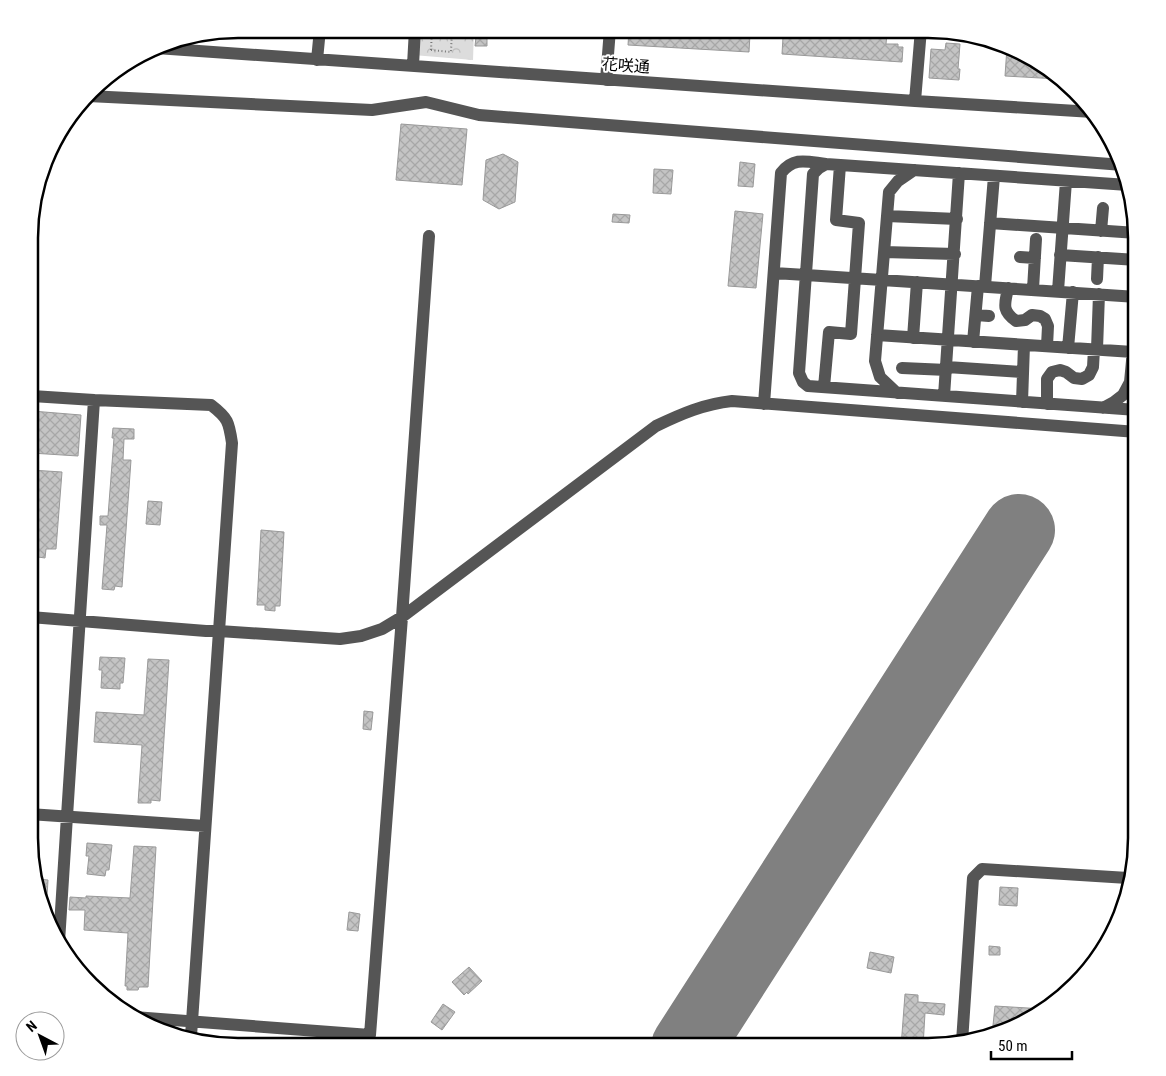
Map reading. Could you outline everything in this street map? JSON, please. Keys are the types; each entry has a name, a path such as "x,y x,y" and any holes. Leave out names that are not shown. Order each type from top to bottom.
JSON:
{"street":[{"path":"318,60 319,38"},
{"path":"413,65 415,38"},
{"path":"606,80 609,38"},
{"path":"915,101 920,38"},
{"name":"花咲通","path":"170,49 1083,111"},
{"path":"96,96 372,110 426,102 479,114 1114,164"},
{"path":"764,404 781,173 788,164 802,161 1122,187"},
{"path":"826,164 813,174 799,373 802,382 808,386 1128,409"},
{"path":"824,387 829,332 851,334 859,223 836,220 840,165"},
{"path":"897,393 880,377 875,361 889,192 898,181 914,170"},
{"path":"944,396 959,174"},
{"path":"973,342 990,223 994,176"},
{"path":"1058,291 1066,181"},
{"path":"1101,231 1103,208"},
{"path":"887,216 957,219"},
{"path":"990,223 1128,232"},
{"path":"149,1018 370,1035 429,236"},
{"path":"1033,289 1036,239"},
{"path":"884,252 955,254"},
{"path":"1060,255 1128,259"},
{"path":"1020,257 1035,258"},
{"path":"1097,278 1098,257"},
{"path":"774,274 1128,296"},
{"path":"913,338 917,282"},
{"path":"1008,288 1005,307 1008,315 1016,321 1025,320 1032,315 1045,319 1048,326 1047,346"},
{"path":"1068,348 1074,321 1072,292"},
{"path":"1047,404 1047,379 1052,372 1060,370 1074,378 1082,379 1089,375 1093,367 1099,294"},
{"path":"976,315 990,316"},
{"path":"878,335 1128,352"},
{"path":"1022,402 1024,345"},
{"path":"902,368 919,362 947,368 1023,372"},
{"path":"1103,408 1123,395 1128,386"},
{"path":"38,396 210,406 223,414 229,425 232,443 191,1033"},
{"path":"60,932 66,816 94,400"},
{"path":"38,618 340,639 361,636 382,629 402,617 656,426 697,408 715,403 732,401 1128,431"},
{"path":"38,814 206,826"},
{"path":"962,1036 973,878 982,869 1125,878"}],"path":[{"path":"432,38 431,50 451,52 452,38"}],"green space":[{"path":"414,38 474,38 473,60 413,55"}],"building":[{"path":"476,38 487,38 487,46 475,46"},
{"path":"628,38 750,38 749,52 628,45"},
{"path":"783,38 887,38 886,44 898,44 898,47 903,47 902,62 782,54"},
{"path":"946,43 960,44 959,80 929,78 931,49 945,50"},
{"path":"1007,54 1028,64 1049,79 1005,76"},
{"path":"401,124 467,129 462,185 396,180"},
{"path":"503,154 518,162 515,202 499,209 483,200 486,160"},
{"path":"740,162 755,164 753,187 738,186"},
{"path":"654,169 673,170 671,194 653,193"},
{"path":"735,211 763,214 756,288 728,286"},
{"path":"613,214 630,215 629,223 612,222"},
{"path":"38,411 81,415 78,456 38,453"},
{"path":"113,428 134,429 134,439 124,439 123,460 131,460 122,587 115,586 114,590 102,589 107,525 100,525 100,516 108,516 114,438 112,438"},
{"path":"38,470 62,472 56,549 46,549 45,558 38,557"},
{"path":"148,501 162,502 160,525 146,524"},
{"path":"261,530 284,532 280,606 275,606 275,611 265,610 265,605 257,605"},
{"path":"100,657 125,658 123,683 120,683 120,689 101,688 102,670 99,670"},
{"path":"148,659 169,660 160,801 151,800 151,803 138,803 142,745 94,742 96,712 144,715"},
{"path":"364,711 373,712 371,730 363,729"},
{"path":"87,843 112,845 109,870 106,870 105,876 87,874 89,856 86,856"},
{"path":"134,846 156,847 148,987 139,987 138,990 127,990 127,986 125,986 128,933 84,930 85,910 69,910 70,897 130,898"},
{"path":"42,879 48,880 47,899"},
{"path":"1000,887 1018,888 1017,906 999,905"},
{"path":"349,912 360,914 358,931 347,930"},
{"path":"989,946 1000,947 1000,955 989,955"},
{"path":"870,952 894,957 891,973 867,968"},
{"path":"469,967 482,981 468,994 467,992 464,995 452,982"},
{"path":"905,994 918,995 918,1002 945,1004 944,1015 925,1013 924,1038 902,1038"},
{"path":"443,1004 455,1012 442,1030 431,1022"},
{"path":"995,1006 1034,1008 1017,1018 993,1028"}],"runway":[{"path":"693,1038 1019,530"}]}
